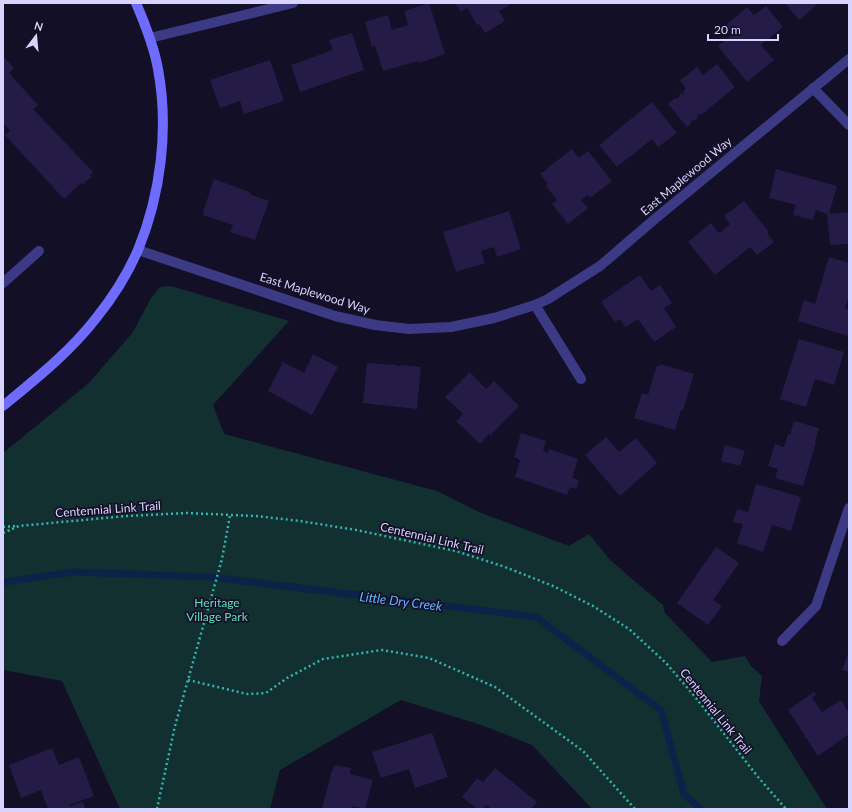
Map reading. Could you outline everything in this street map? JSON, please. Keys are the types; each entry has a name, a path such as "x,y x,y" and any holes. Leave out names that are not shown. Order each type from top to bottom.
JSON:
{"street":[{"path":"3,406 48,369 75,343 98,317 127,271 138,250 147,224 155,192 160,162 163,127 162,96 158,68 150,38 136,3"},
{"path":"150,38 293,3"},
{"name":"East Maplewood Way","path":"138,250 335,316 375,325 409,328 451,327 494,318 535,305 554,295 600,266 849,59"},
{"path":"813,88 849,125"},
{"path":"3,283 39,251"},
{"path":"535,305 581,379"},
{"path":"782,641 816,606 849,508"}],"path":[{"name":"Centennial Link Trail","path":"3,533 19,526 126,516 186,513 230,515 300,521 342,528 456,551 505,566 553,586 593,606 629,629 666,663 696,698 758,777 786,809"},
{"path":"156,809 175,726 208,604 222,559 230,515"},
{"path":"3,527 19,526"},
{"path":"188,680 247,694 266,693 287,678 323,659 382,650 428,658 495,687 583,751 635,809"}],"green space":[{"name":"Heritage Village Park","path":"171,286 289,321 213,405 224,434 437,491 479,512 569,546 589,534 610,560 663,605 665,613 712,662 745,656 751,666 762,676 759,701 827,809 592,809 532,745 481,725 401,700 280,770 270,809 120,809 62,681 3,670 3,453 89,383 133,332 151,298 160,287"}],"building":[{"path":"429,3 445,54 419,63 418,61 383,71 375,46 372,47 365,22 388,15 392,30 408,25 404,11"},
{"path":"455,3 513,3 499,11 505,21 485,33 479,24 477,25 467,8 461,12"},
{"path":"785,3 819,3 799,20"},
{"path":"766,6 783,27 761,45 774,60 747,82 718,46 733,34 726,25 747,7 754,15"},
{"path":"352,33 364,70 300,92 291,65 333,50 329,40"},
{"path":"3,56 14,68 9,73 38,105 33,109 93,172 90,175 92,176 83,184 81,183 64,199 5,135 10,131 3,123"},
{"path":"270,60 284,101 244,114 240,101 220,108 210,80"},
{"path":"717,64 735,87 701,115 699,114 697,116 698,117 694,121 693,120 690,122 691,123 687,127 668,104 680,96 679,95 681,93 682,95 684,93 683,91 686,89 680,80 697,67 703,75"},
{"path":"652,102 677,133 658,147 652,139 617,167 599,145"},
{"path":"572,149 579,158 588,151 612,181 590,198 588,195 581,200 588,208 568,224 552,204 557,200 546,186 548,184 540,174"},
{"path":"776,169 837,186 829,214 849,212 849,244 830,245 827,214 816,210 813,220 793,215 796,205 769,198"},
{"path":"214,179 250,192 249,194 269,201 255,240 230,232 233,225 203,215"},
{"path":"744,201 769,232 767,233 774,242 757,255 750,247 715,275 688,242 711,223 719,233 730,224 724,216"},
{"path":"509,211 521,249 497,257 494,247 481,251 485,263 456,272 443,232"},
{"path":"829,257 849,263 849,297 845,308 849,310 848,336 798,321 804,300 815,304"},
{"path":"640,275 651,291 660,285 672,303 664,308 676,327 654,342 638,319 626,327 620,319 615,322 601,302"},
{"path":"799,339 844,352 834,385 815,379 806,407 780,399"},
{"path":"313,354 338,367 312,415 268,391 283,362 304,373"},
{"path":"367,363 421,367 417,409 363,403"},
{"path":"660,364 694,374 675,430 634,418 642,393 648,395 657,365 660,366"},
{"path":"470,372 486,389 494,381 519,406 490,436 489,434 480,444 456,421 463,414 445,397"},
{"path":"794,421 819,428 803,486 775,478 778,469 768,466 775,444 784,447 788,434 790,435"},
{"path":"521,433 546,441 543,451 548,453 549,449 578,459 572,478 579,480 576,489 570,487 567,495 515,477 520,460 514,457"},
{"path":"606,437 619,452 636,438 657,463 620,496 585,455"},
{"path":"725,445 745,451 740,466 721,461"},
{"path":"756,484 801,497 791,531 772,525 763,552 737,543 743,524 733,522 737,509 748,512"},
{"path":"716,547 739,563 713,600 722,606 708,625 677,603"},
{"path":"849,651 849,672 842,670"},
{"path":"814,692 816,695 812,698 822,712 841,700 849,713 849,734 818,756 788,710"},
{"path":"432,733 448,777 415,788 409,769 381,778 372,752"},
{"path":"52,748 59,765 79,757 94,796 69,805 83,802 85,809 48,809 41,790 21,798 9,765"},
{"path":"335,765 351,768 350,774 373,780 365,809 353,806 352,809 322,809 332,770"},
{"path":"495,768 537,802 531,809 492,809 486,805 483,809 477,809 462,797 477,778 483,782"}],"waterway":[{"name":"Little Dry Creek","path":"3,582 74,572 210,577 536,617 661,710 684,794 701,809"}]}
